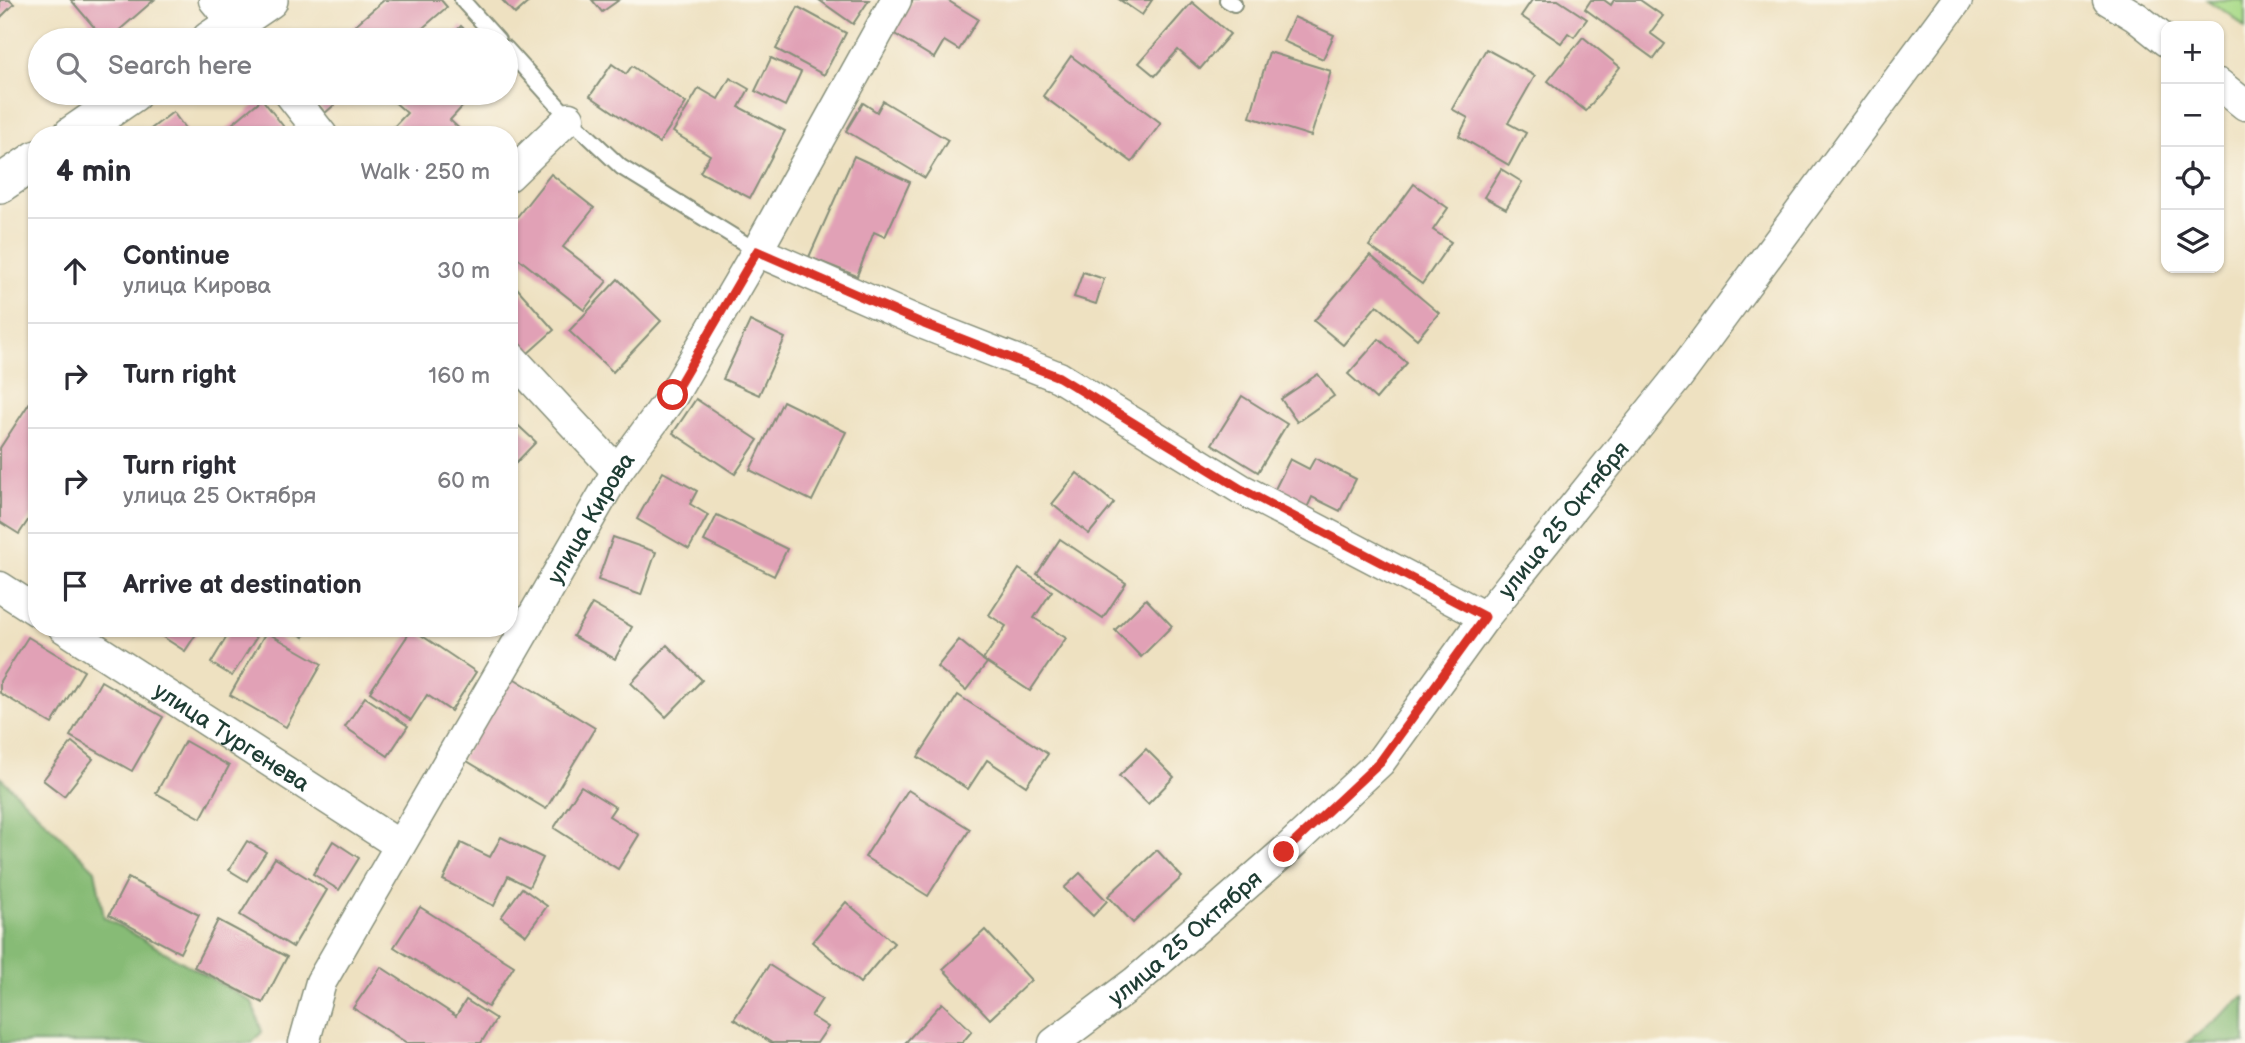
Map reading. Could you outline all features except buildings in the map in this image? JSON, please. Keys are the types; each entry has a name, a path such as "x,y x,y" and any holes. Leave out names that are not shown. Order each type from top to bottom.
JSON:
{"street":[{"path":"226,26 269,0"},
{"name":"улица Кирова","path":"304,1043 321,982 617,471 673,395 757,251 896,0"},
{"name":"улица 25 Октября","path":"1054,1043 1144,974 1284,852 1380,762 1485,617 1677,378 1957,0"},
{"path":"2108,0 2161,37"},
{"path":"2224,88 2245,105"},
{"path":"85,126 116,105"},
{"path":"298,105 315,126"},
{"path":"518,167 569,118"},
{"path":"0,184 28,165"},
{"path":"757,251 924,324 1059,377 1241,489 1485,617"},
{"path":"518,365 617,471"},
{"path":"0,587 28,605"},
{"name":"улица Тургенева","path":"78,637 399,845"}],"lane":[{"path":"462,0 487,28"},
{"path":"518,61 569,118 621,167 757,251"}],"green space":[{"path":"2207,0 2245,0 2245,28 2232,16"},
{"path":"0,777 95,870 104,917 252,1002 262,1032 252,1043 0,1043"},
{"path":"2245,996 2245,1043 2187,1043"}],"route":[{"path":"673,395 757,251 924,324 1059,377 1241,489 1485,617 1380,762 1284,852"}]}
